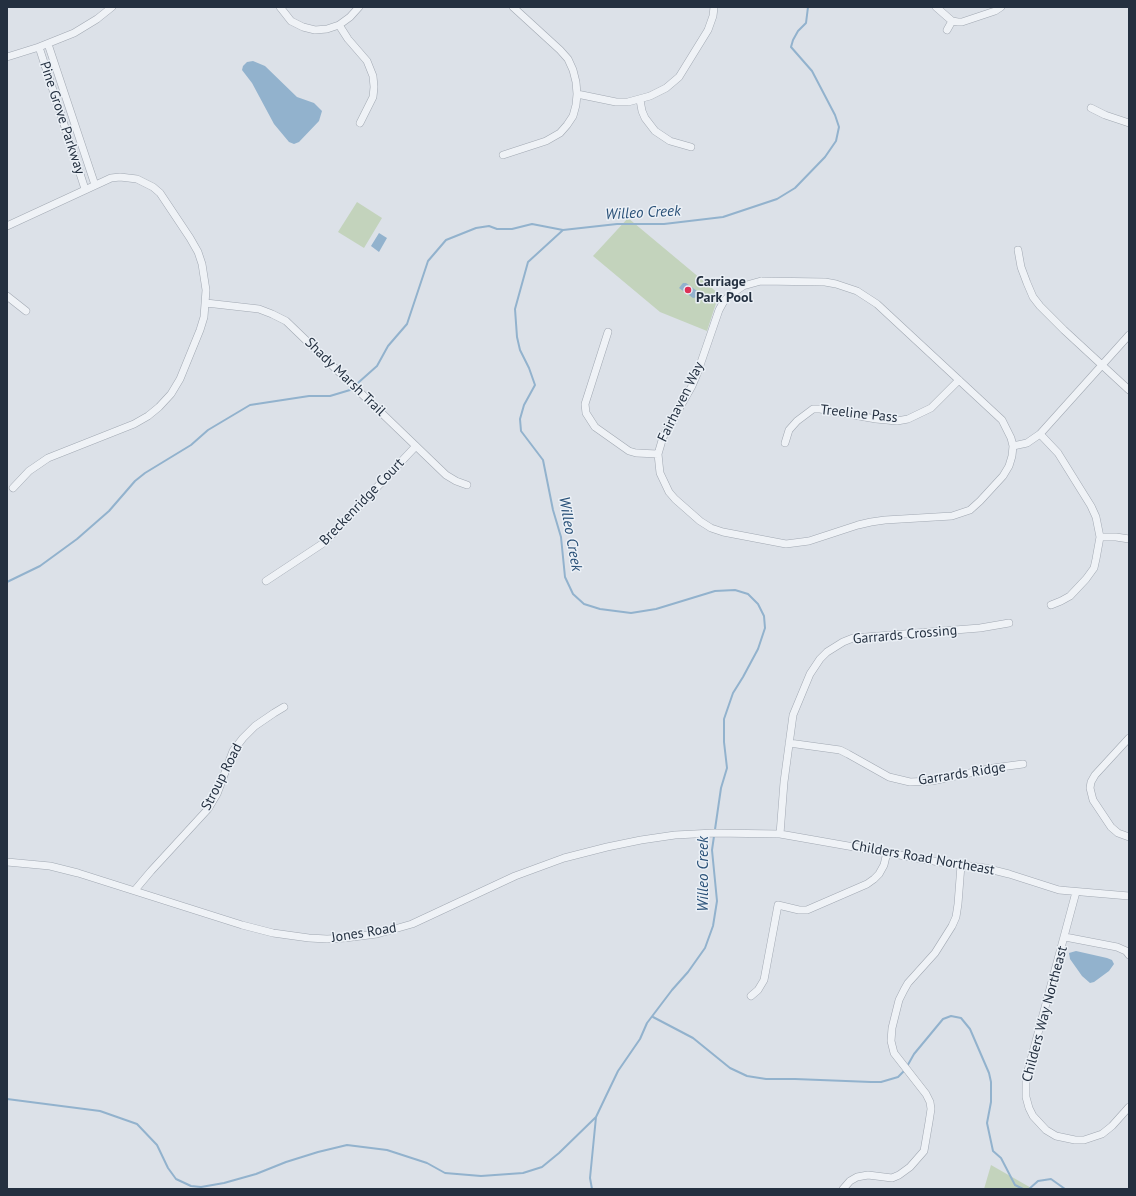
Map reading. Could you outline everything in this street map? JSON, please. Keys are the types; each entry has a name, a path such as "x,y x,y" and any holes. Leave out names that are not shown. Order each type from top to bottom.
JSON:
{"street":[{"path":"7,57 48,44 74,33 112,7"},
{"path":"280,7 283,13 292,21 303,27 315,30 327,29 339,25 350,17 359,7"},
{"path":"503,155 546,141 560,133 573,116 577,94 575,76 568,59 513,7"},
{"path":"577,94 616,102 628,102 640,100 666,88 679,77 708,30 713,16 714,7"},
{"path":"936,7 952,20 962,22 995,11 1001,7"},
{"path":"947,30 952,20"},
{"path":"339,25 348,39 367,61 373,76 373,97 360,123"},
{"name":"Pine Grove Parkway","path":"48,44 95,185"},
{"name":"Pine Grove Parkway","path":"39,47 85,189"},
{"path":"640,100 642,111 655,131 670,141 691,147"},
{"path":"1091,108 1105,115 1129,123"},
{"path":"7,226 111,178 129,177 146,182 160,193 198,252 205,277 206,303 200,330 180,379 171,394 159,407 148,416 134,424 48,458 29,471 13,488"},
{"path":"1018,250 1026,283 1037,301 1048,314 1129,390"},
{"name":"Fairhaven Way","path":"761,281 825,282 836,284 857,291 877,304 1002,420 1007,428 1013,446 1009,466 1003,476 970,510 961,514 943,517 884,520 858,524 809,541 797,543 775,543 711,528 690,512 669,492 660,473 658,454 663,437 687,396 697,374 719,310 730,295 743,286 761,281"},
{"path":"7,296 26,311"},
{"name":"Shady Marsh Trail","path":"206,303 259,309 286,321 446,475 467,485"},
{"path":"608,332 585,404 586,413 595,426 629,451 636,453 658,454"},
{"path":"1013,446 1027,443 1040,434 1129,335"},
{"name":"Treeline Pass","path":"785,443 789,430 797,421 813,409 881,420 897,421 908,419 931,408 959,380"},
{"path":"1040,434 1058,453 1091,506 1096,517 1100,537 1095,564 1086,579 1070,596 1051,605"},
{"name":"Breckenridge Court","path":"266,581 326,542 416,446"},
{"path":"1100,537 1116,536 1129,539"},
{"name":"Garrards Crossing","path":"780,834 793,715 810,674 820,659 827,652 843,642 864,636 980,628 1009,623"},
{"name":"Stroup Road","path":"135,890 208,809 217,794 233,751 242,738 255,726 274,712 284,707"},
{"path":"1129,738 1095,775 1091,782 1090,788 1093,800 1111,827 1118,833 1129,837"},
{"name":"Garrards Ridge","path":"789,743 840,750 889,777 910,782 932,781 993,768 1023,764"},
{"name":"Childers Road Northeast","path":"714,833 732,832 780,834 997,871 1050,888 1076,892 1129,896"},
{"name":"Jones Road","path":"7,862 50,866 64,869 273,933 309,938 345,938 377,934 412,924 515,876 564,858 640,840 714,833"},
{"path":"751,996 758,990 764,980 778,906 807,910 867,884 874,880 879,874 884,865 887,852"},
{"path":"843,1189 850,1181 857,1177 868,1175 892,1178 899,1175 921,1156 926,1145 931,1109 930,1102 926,1094 894,1053 891,1041 892,1028 899,1000 908,983 935,954 956,917 961,865"},
{"name":"Childers Way Northeast","path":"1076,892 1026,1078 1026,1097 1033,1116 1046,1130 1056,1136 1075,1140 1084,1140 1102,1134 1112,1126 1129,1107"},
{"path":"1065,937 1117,947 1126,951 1129,955"}],"green space":[{"path":"357,202 382,218 364,248 338,232"},
{"path":"628,218 719,294 707,331 660,312 593,256"},
{"path":"991,1165 1033,1189 984,1189"}],"water":[{"path":"253,61 265,66 297,97 314,103 322,111 319,121 299,142 294,144 289,142 274,124 252,83 242,70 243,66 247,62"},
{"path":"379,233 387,238 379,252 371,246"},
{"name":"Carriage Park Pool","path":"683,283 686,283 697,291 699,294 698,297 693,298 679,288"},
{"path":"1076,951 1107,958 1112,960 1114,964 1109,971 1094,982 1090,983 1082,976 1070,959 1069,953"}],"waterway":[{"name":"Willeo Creek","path":"592,1189 590,1178 596,1117 618,1071 640,1039 647,1023 688,972 705,948 713,926 717,901 712,850 721,788 727,768 724,742 724,719 733,693 758,649 765,628 764,616 758,604 748,594 735,590 715,591 656,609 631,613 600,609 584,604 573,594 565,577 561,537 553,510 543,460 521,431 520,419 524,405 535,385 520,350 517,337 515,309 528,262 563,230 617,224 664,224 723,217 777,199 795,188 825,157 836,141 839,127 835,115 812,71 791,47 798,31 806,23 808,7"},
{"path":"7,582 40,566 77,539 109,511 135,481 145,473 191,445 208,430 250,405 309,396 330,396 350,390 377,366 388,346 407,324 428,261 446,240 476,228 489,226 497,229 512,229 532,224 563,230"},
{"path":"653,1017 693,1038 730,1068 747,1076 766,1079 871,1082 881,1082 898,1077 905,1070 914,1054 943,1019 951,1016 961,1018 970,1029 989,1073 991,1082 991,1102 987,1123 993,1151 1001,1158 1015,1185 1023,1189"},
{"path":"7,1099 100,1111 137,1124 157,1145 168,1168 176,1179 191,1186 201,1187 224,1183 256,1174 286,1162 347,1145 387,1150 427,1163 445,1173 481,1176 523,1173 542,1167 559,1153 596,1117"},
{"path":"1029,1189 1038,1181 1051,1179 1065,1189"}],"place":[{"name":"Carriage Park Pool","path":"688,290"}]}
